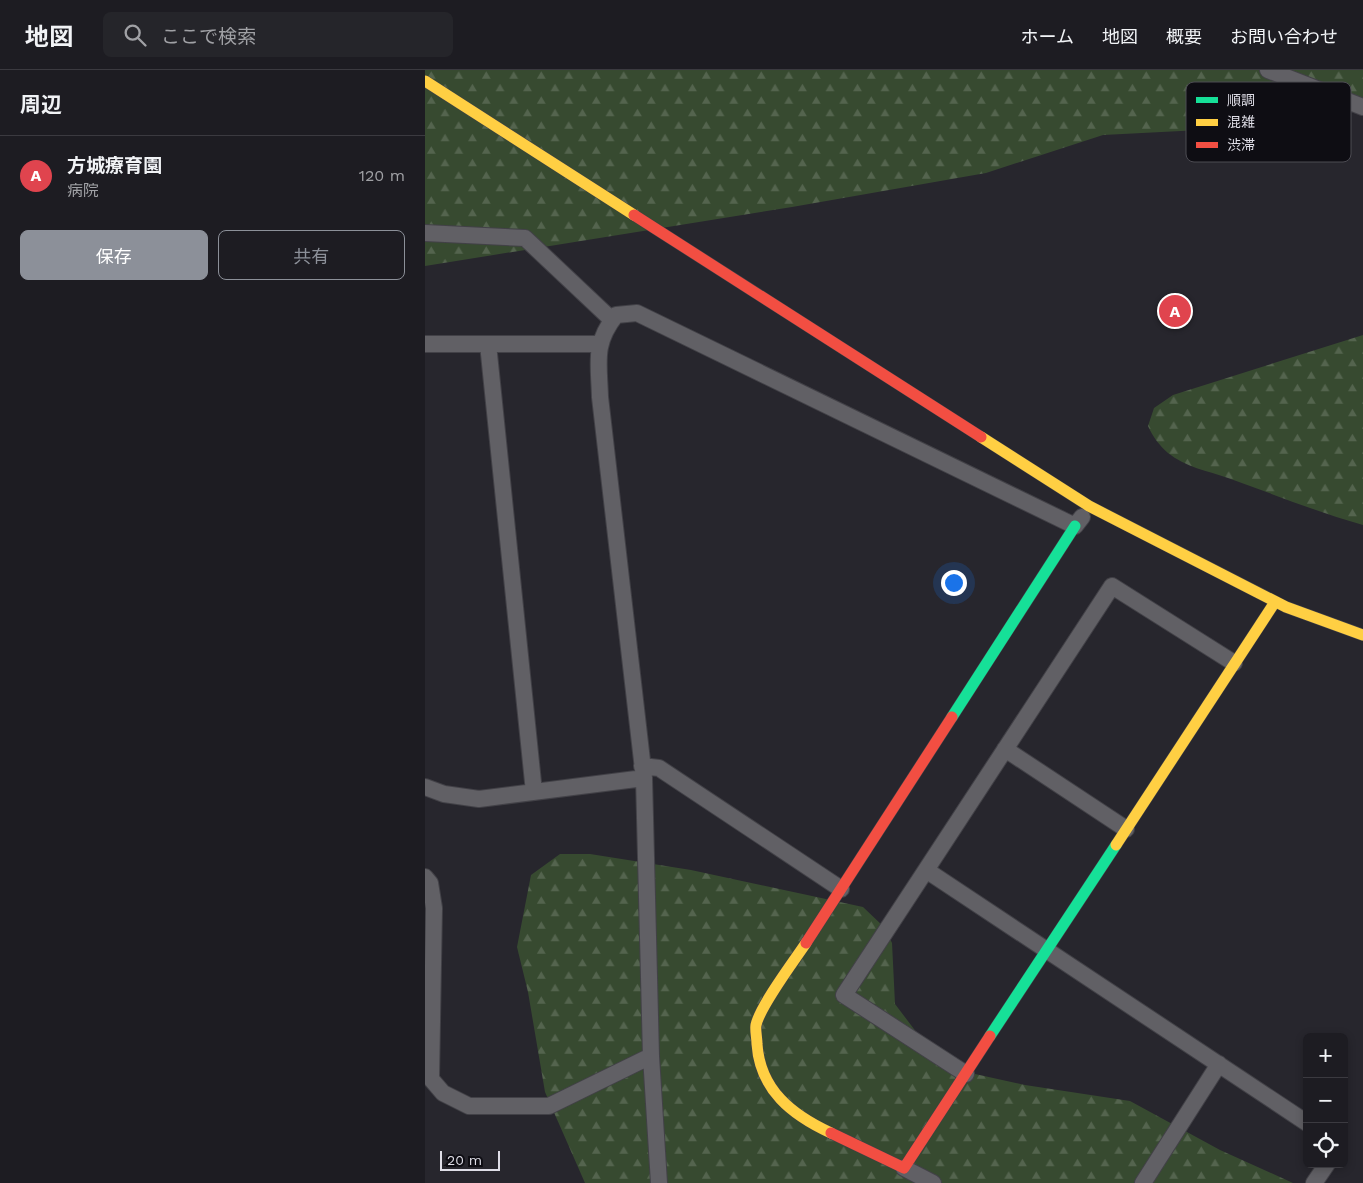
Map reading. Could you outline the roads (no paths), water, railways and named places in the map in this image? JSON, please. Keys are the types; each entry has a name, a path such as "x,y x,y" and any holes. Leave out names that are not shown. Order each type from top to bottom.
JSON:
{"street":[{"path":"1268,70 1299,82"},
{"path":"425,80 1089,506 1275,602 1363,635"},
{"path":"1351,102 1363,107"},
{"path":"425,233 525,238 612,320"},
{"path":"659,1183 651,1056 643,772 600,397 599,344 605,328 616,315 637,313 1075,526"},
{"path":"425,344 599,344"},
{"path":"488,344 534,792"},
{"path":"933,1183 813,1125 785,1106 771,1087 758,1062 756,1025 767,1003 1089,506"},
{"path":"966,1074 844,995 1112,586 1234,663"},
{"path":"904,1168 1275,602"},
{"path":"1005,749 1126,830"},
{"path":"425,787 444,794 479,799 534,792 659,768 841,889"},
{"path":"926,870 1303,1120"},
{"path":"425,877 430,883 434,908 431,1079 443,1092 469,1106 549,1106 651,1056"},
{"path":"1143,1183 1219,1064"},
{"path":"1315,1183 1324,1168"}],"place":[{"name":"方城療育園","path":"1175,311"}]}
